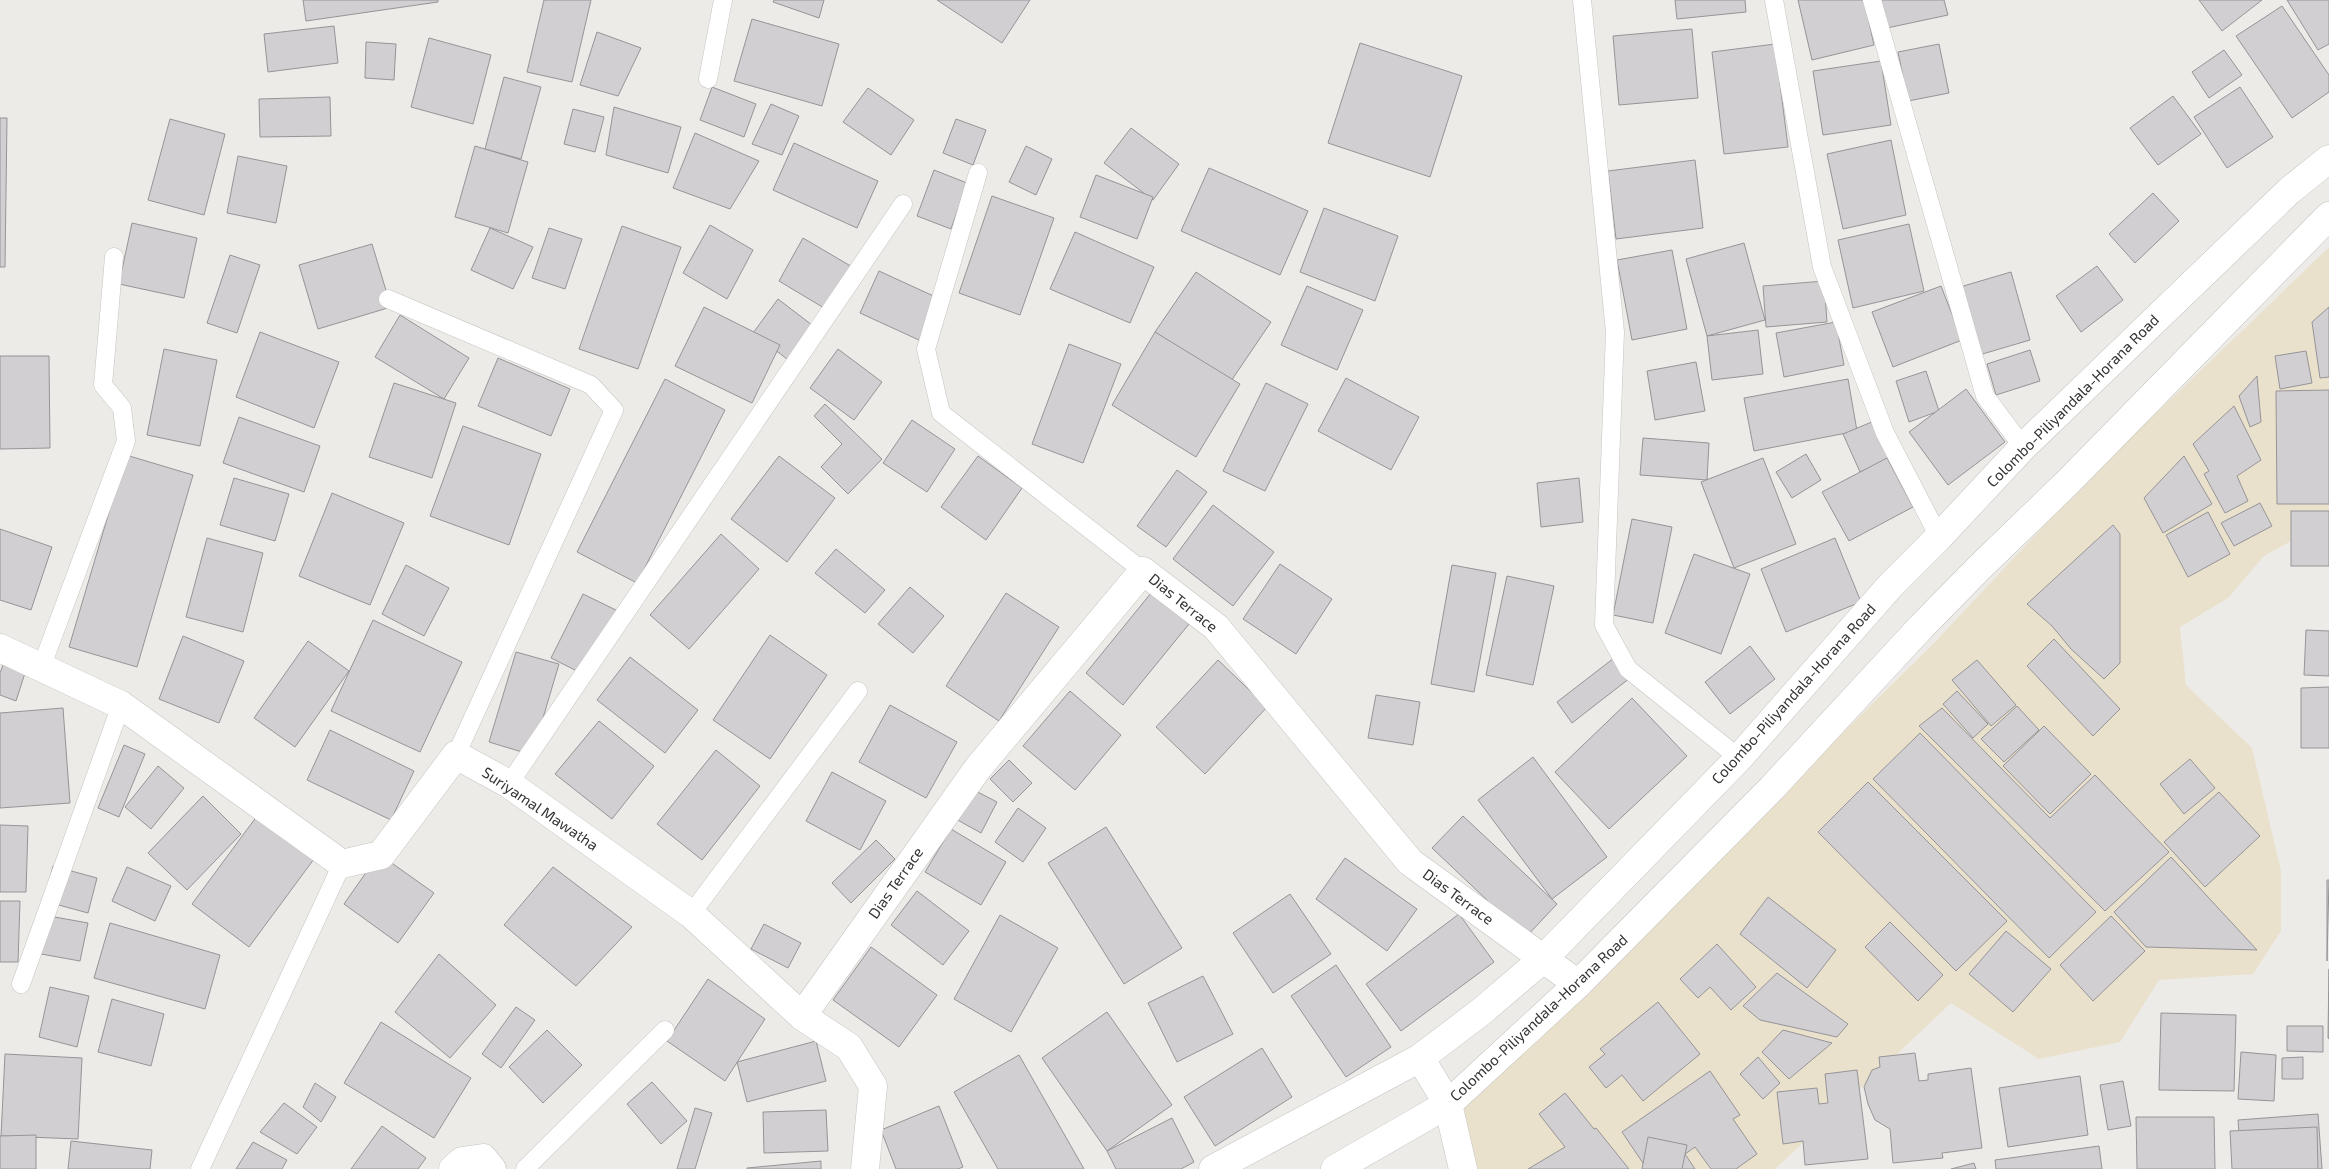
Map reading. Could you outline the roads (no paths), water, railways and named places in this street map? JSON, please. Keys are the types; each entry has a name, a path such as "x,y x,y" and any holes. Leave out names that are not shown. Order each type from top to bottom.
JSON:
{"main road":[{"name":"Colombo-Piliyandala-Horana Road","path":"1213,1169 1420,1058 1482,1011 1544,958 1739,758 1890,586 1939,537 2023,447 2289,191 2329,159"},
{"name":"Colombo-Piliyandala-Horana Road","path":"1335,1169 1448,1104 1578,984 1772,788 1947,600 2067,483 2329,216"},
{"name":"Dias Terrace","path":"802,1016 978,768 1143,571 1216,627 1410,862 1578,984"},
{"path":"0,648 121,705 342,864 381,855 456,755"},
{"name":"Suriyamal Mawatha","path":"456,755 509,784 692,914 802,1016 849,1047 873,1086 865,1169"},
{"path":"1420,1058 1448,1104 1462,1169"},
{"path":"453,1169 462,1161 482,1158 492,1169"}],"lane":[{"path":"708,79 723,0"},
{"path":"1582,0 1615,332 1604,625 1628,669 1739,758"},
{"path":"1774,0 1822,267 1885,433 1939,537"},
{"path":"1872,0 1985,396 2023,447"},
{"path":"978,173 926,349 942,413 1143,571"},
{"path":"509,784 903,204"},
{"path":"41,668 126,442 122,408 103,385 114,256"},
{"path":"388,298 591,385 614,410 456,755"},
{"path":"692,914 858,691"},
{"path":"21,984 121,705"},
{"path":"200,1169 342,864"},
{"path":"525,1169 665,1030"}]}
